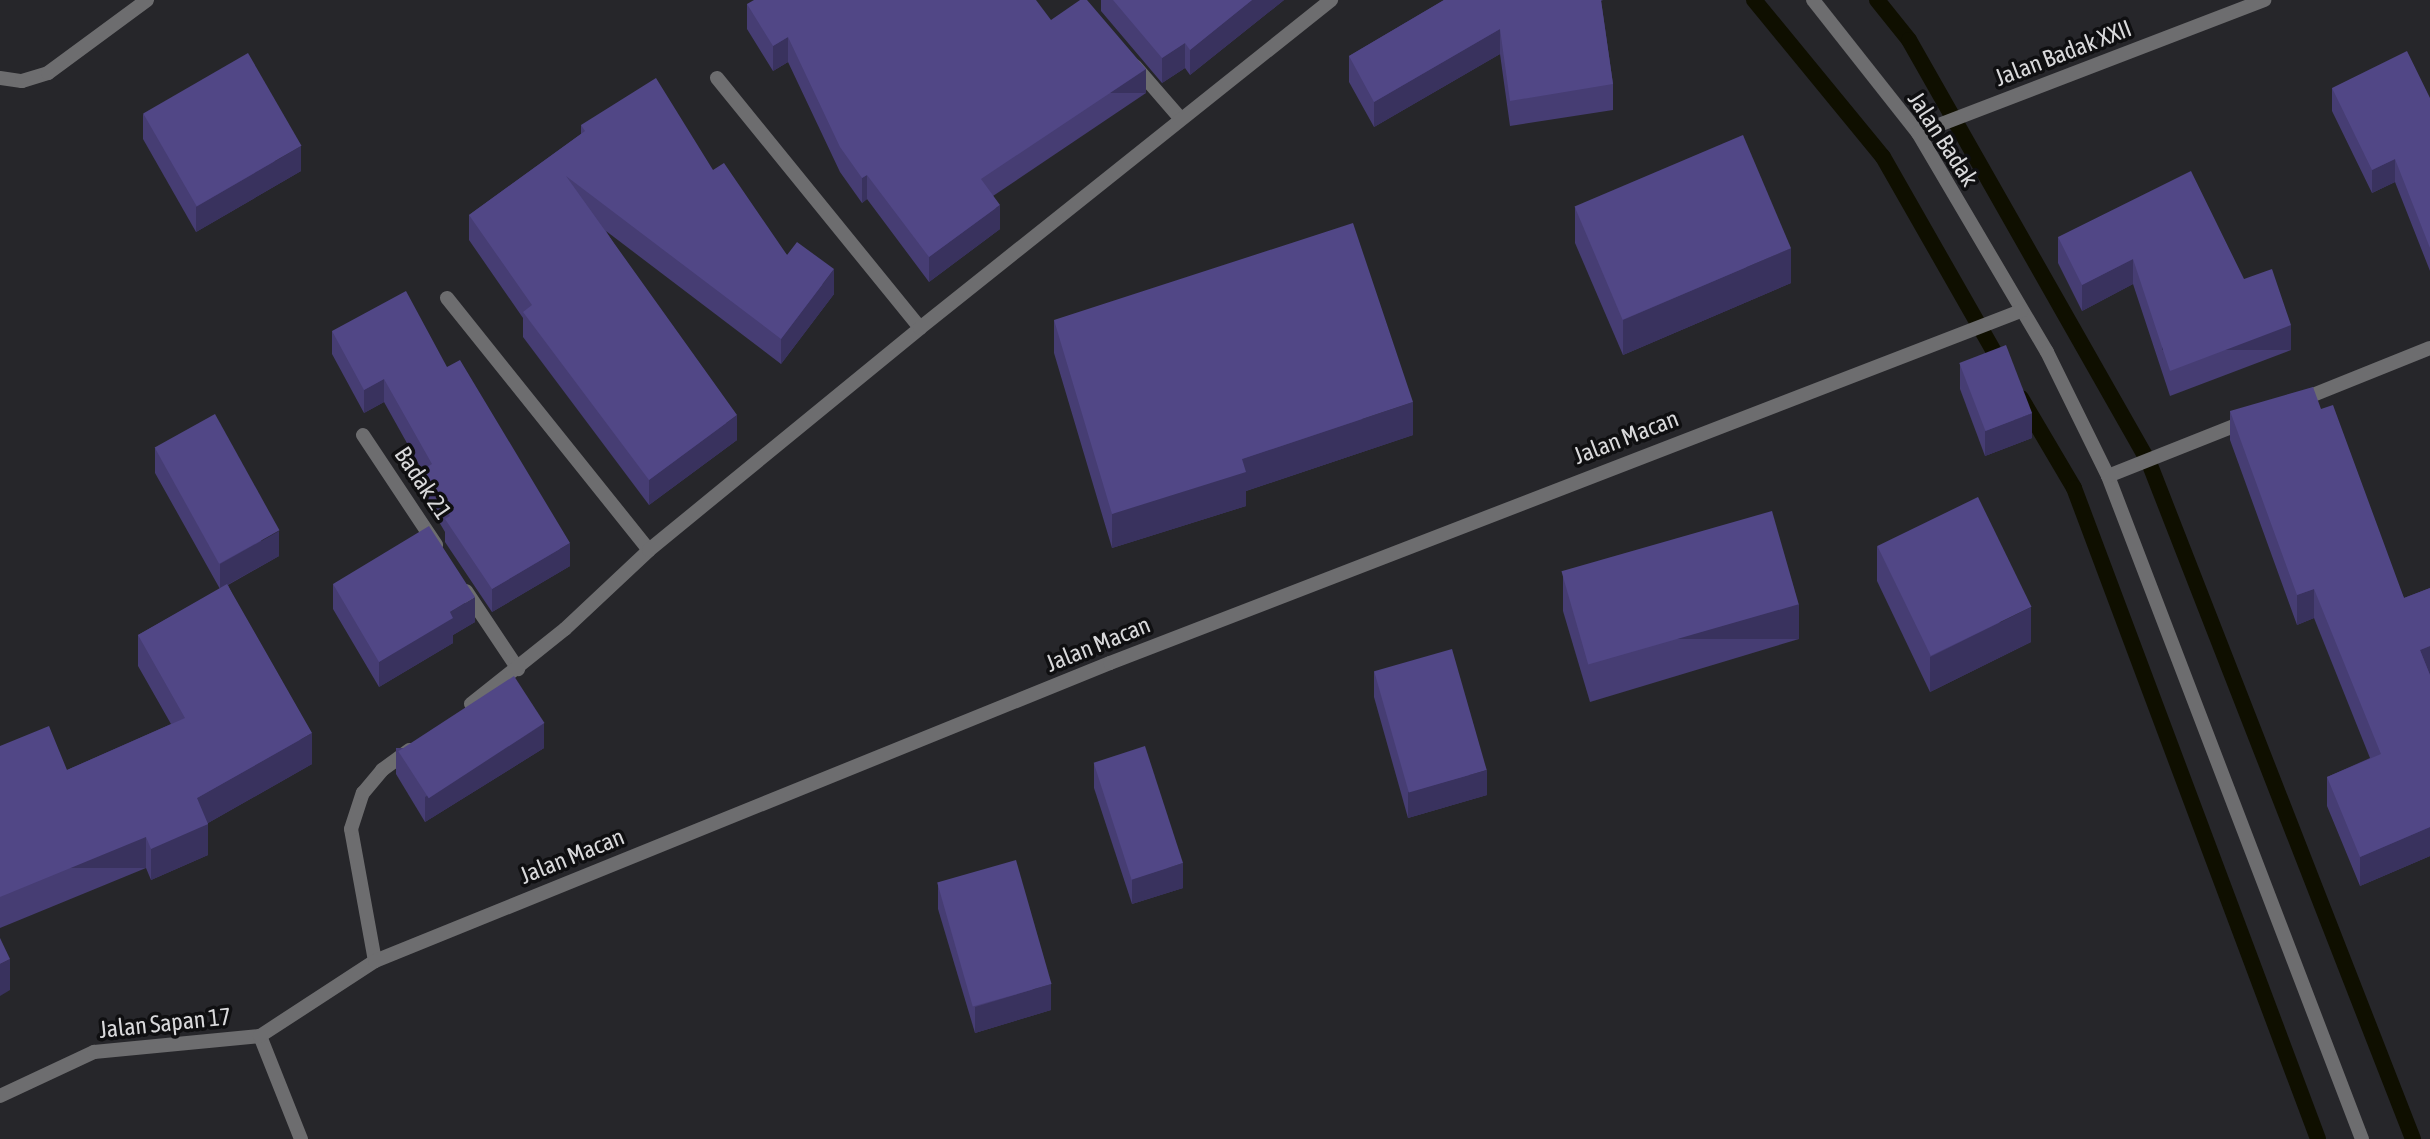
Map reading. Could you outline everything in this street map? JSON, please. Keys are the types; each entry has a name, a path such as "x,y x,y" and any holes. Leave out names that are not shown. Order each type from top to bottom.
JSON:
{"street":[{"path":"0,78 23,82 48,73 147,0"},
{"path":"455,716 518,669 649,550 920,328 1331,0"},
{"name":"Jalan Badak","path":"1813,0 1918,133 2021,311 2108,476 2362,1139"},
{"name":"Jalan Badak XXII","path":"1918,133 2264,0"},
{"path":"1121,49 1180,118"},
{"path":"717,78 920,328"},
{"path":"447,298 649,550"},
{"name":"Jalan Macan","path":"260,1036 374,961 1123,658 2021,311"},
{"path":"2289,404 2430,348"},
{"path":"2108,476 2263,414"},
{"name":"Badak 21","path":"363,435 442,554"},
{"path":"457,576 518,669"},
{"path":"374,961 351,829 363,793 382,771 424,739"},
{"path":"260,1036 301,1139"},
{"name":"Jalan Sapan 17","path":"0,1096 94,1052 260,1036"}],"building":[{"path":"754,0 1036,0 1051,20 1080,0 1087,0 1146,69 981,179 1000,205 929,257 867,175 862,178 840,147 788,37 773,46 747,4"},
{"path":"1113,0 1252,0 1190,50 1185,43 1162,58"},
{"path":"1444,0 1601,0 1613,84 1510,101 1500,29 1374,102 1349,56"},
{"path":"2407,51 2430,98 2430,248 2395,159 2372,170 2332,88"},
{"path":"248,53 302,146 197,206 143,114"},
{"path":"656,78 713,170 724,163 787,255 797,242 834,269 781,339 566,176 737,415 649,480 523,312 532,305 469,215 585,131 581,125"},
{"path":"1743,135 1791,248 1623,320 1575,207"},
{"path":"2191,171 2244,279 2272,269 2291,325 2170,371 2133,259 2082,285 2058,237"},
{"path":"1353,223 1413,402 1242,459 1246,472 1112,514 1054,320"},
{"path":"406,291 447,367 460,360 570,543 492,589 445,519 450,516 422,470 432,464 384,379 364,390 332,331"},
{"path":"2006,345 2032,413 1985,431 1959,363"},
{"path":"2313,387 2321,409 2333,405 2404,598 2430,588 2430,646 2420,650 2430,675 2430,827 2360,857 2327,777 2381,754 2314,589 2297,595 2230,411"},
{"path":"215,414 279,530 219,564 155,447"},
{"path":"1978,497 2031,607 1931,656 1877,546"},
{"path":"1772,511 1799,604 1588,665 1561,571"},
{"path":"429,526 475,597 450,612 453,618 379,662 333,584"},
{"path":"227,584 312,733 197,798 208,824 151,849 146,837 0,897 0,746 49,726 67,770 185,718 138,635"},
{"path":"1452,649 1487,770 1409,792 1374,671"},
{"path":"514,676 544,723 429,798 398,751"},
{"path":"1145,746 1183,863 1132,880 1094,763"},
{"path":"1016,860 1052,984 973,1007 937,883"},
{"path":"0,938 10,959 0,964"}],"waterway":[{"path":"1754,0 1883,157 2003,367"},
{"path":"1877,0 1909,40 2148,460 2413,1139"},
{"path":"2021,398 2074,488 2318,1139"}]}
